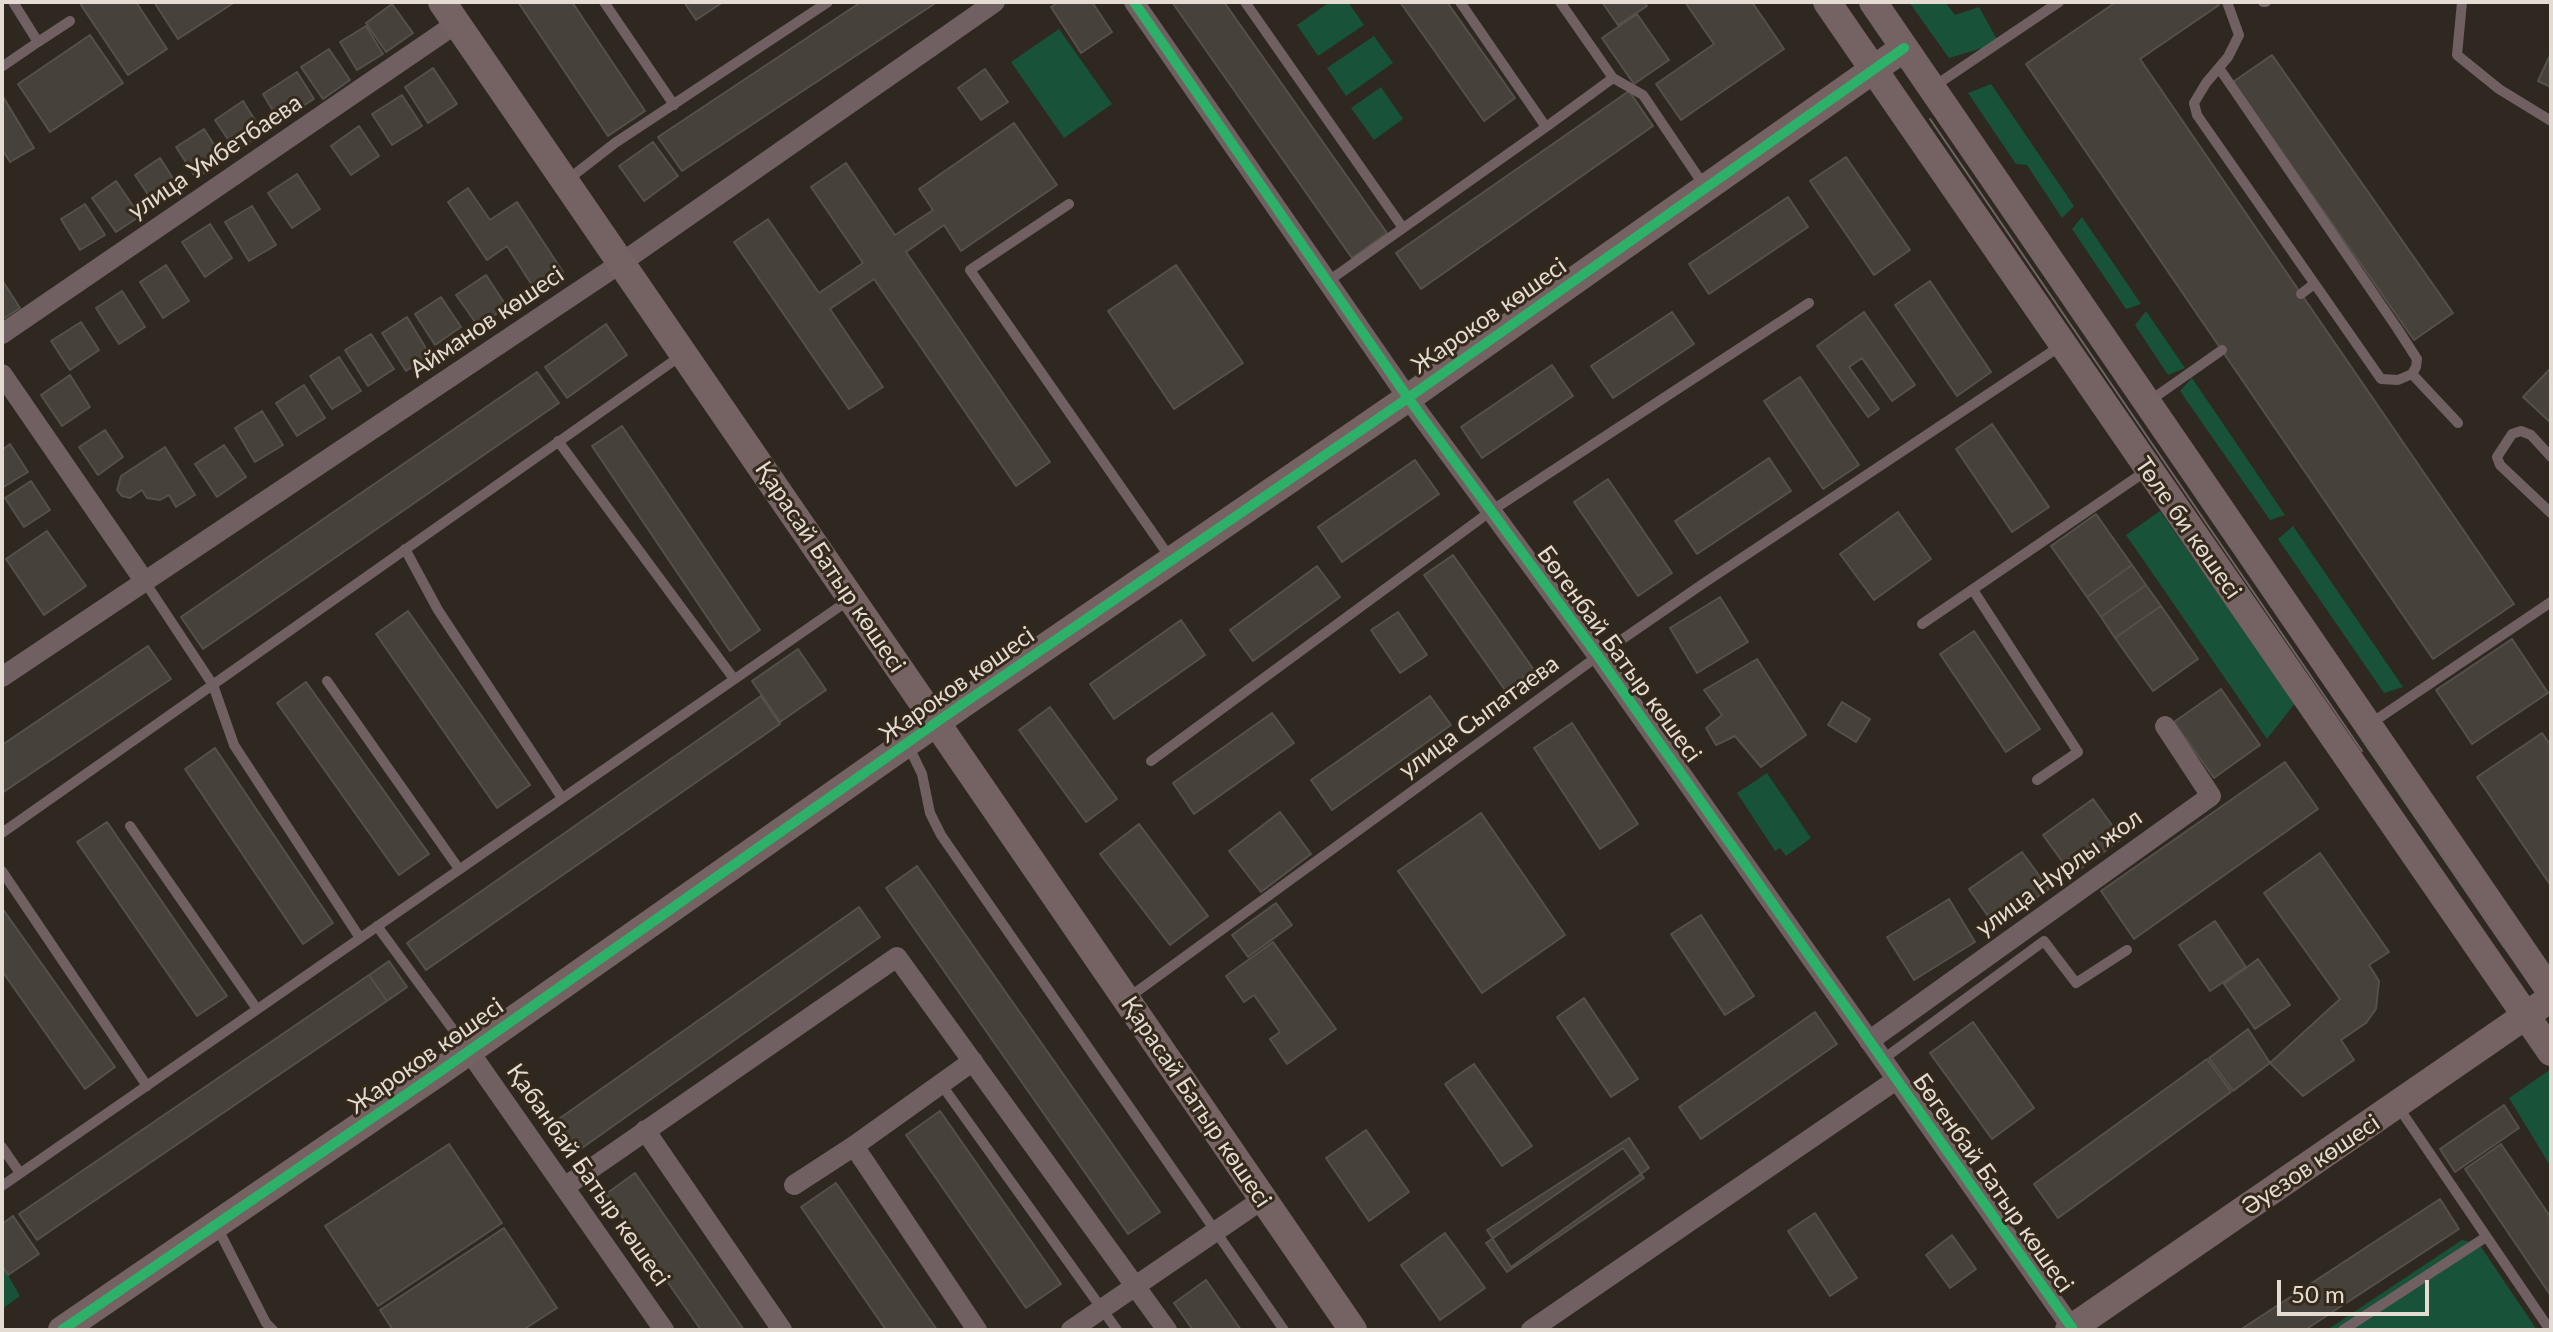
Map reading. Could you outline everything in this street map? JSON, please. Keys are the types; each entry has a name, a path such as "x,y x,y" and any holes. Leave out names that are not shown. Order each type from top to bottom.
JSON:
{"street":[{"name":"Айманов көшесі","path":"2,677 621,263 995,2"},
{"name":"Бөгенбай Батыр көшесі","path":"1134,2 1408,398 1598,656 2071,1329"},
{"name":"Төле би көшесі","path":"1827,2 2551,1052"},
{"name":"Төле би көшесі","path":"1877,3 1904,48 2551,992"},
{"name":"Қарасай Батыр көшесі","path":"450,13 1353,1330"},
{"name":"улица Умбетбаева","path":"2,334 450,13"},
{"name":"Жароков көшесі","path":"62,1330 1408,398 1904,48"},
{"path":"2,374 145,582"},
{"name":"улица Нурлы жол","path":"1869,1041 2211,796 2165,726"},
{"path":"566,1186 897,957 1167,1330"},
{"name":"Әуезов көшесі","path":"2071,1329 2551,998"},
{"name":"Қабанбай Батыр көшесі","path":"469,1051 664,1330"},
{"path":"794,1185 973,1061"},
{"path":"1531,1330 1896,1080"},
{"path":"645,1130 782,1330"},
{"path":"854,1146 977,1330"},
{"path":"1071,1330 1263,1199"}],"lane":[{"path":"13,2 38,42"},
{"path":"604,2 674,105"},
{"path":"566,181 615,143 828,2"},
{"path":"1245,2 1403,228"},
{"path":"1460,2 1546,127"},
{"path":"1560,2 1613,78 1643,95 1706,188"},
{"path":"1932,88 2059,2"},
{"path":"2219,68 2417,359 2412,374 2398,380 2381,379 2197,115 2194,103 2219,68 2228,57 2239,35 2227,2"},
{"path":"2462,2 2457,55 2499,89 2551,121"},
{"path":"3,66 70,21"},
{"path":"1327,282 1613,78"},
{"path":"1069,204 970,270 1173,561"},
{"path":"2301,294 2314,284"},
{"path":"1151,761 1491,511 1809,303"},
{"name":"улица Сыпатаева","path":"1126,1000 1598,656 2062,345"},
{"path":"2147,403 2222,350"},
{"path":"2,833 683,353"},
{"path":"2412,374 2458,423"},
{"path":"2551,457 2531,435 2521,431 2512,434 2497,457 2500,465 2551,513"},
{"path":"558,441 734,679"},
{"path":"1922,624 2147,470"},
{"path":"405,549 438,610 562,798"},
{"path":"145,582 213,685 234,745 360,938"},
{"path":"1973,590 2078,752 2037,780"},
{"path":"2,1186 851,598"},
{"path":"2368,726 2551,602"},
{"path":"327,681 459,869"},
{"path":"907,744 922,774 930,813 941,835 1284,1330"},
{"path":"130,826 257,1009"},
{"path":"2,871 147,1086"},
{"path":"377,926 469,1051"},
{"path":"1882,1060 2044,941 2076,983 2127,950"},
{"path":"941,1084 1117,1330"},
{"path":"2398,1106 2550,1330"},
{"path":"2,1147 20,1173"},
{"path":"215,1224 266,1323 273,1330"},
{"path":"2343,1330 2486,1237"}],"green space":[{"path":"1330,2 1348,2 1364,25 1318,56 1297,25"},
{"path":"1909,2 1945,2 1955,15 1979,7 1999,43 1949,58"},
{"path":"1059,29 1112,104 1064,138 1011,62"},
{"path":"1374,36 1393,63 1346,96 1327,68"},
{"path":"1991,84 2074,206 2062,218 2027,165 2016,164 1968,93"},
{"path":"1381,87 1403,119 1374,140 1351,108"},
{"path":"2082,217 2141,304 2126,309 2072,229"},
{"path":"2146,311 2185,368 2168,375 2135,325"},
{"path":"2192,378 2285,515 2270,520 2180,391"},
{"path":"2160,511 2295,703 2267,739 2126,535"},
{"path":"2293,526 2403,687 2384,693 2278,539"},
{"path":"1767,773 1811,838 1786,856 1780,848 1775,851 1737,793"},
{"path":"2551,1069 2551,1167 2509,1098"},
{"path":"2462,1240 2479,1244 2537,1330 2327,1330"},
{"path":"2,1265 20,1296 2,1309"}],"building":[{"path":"85,2 136,2 167,49 128,75 81,5"},
{"path":"154,2 235,2 178,39"},
{"path":"518,2 572,2 645,111 608,136"},
{"path":"684,2 723,2 696,20"},
{"path":"861,2 937,2 682,171 658,137"},
{"path":"1059,2 1092,2 1112,32 1081,53 1051,7"},
{"path":"1172,2 1224,2 1387,233 1352,258"},
{"path":"1400,2 1447,2 1515,98 1484,121"},
{"path":"1602,2 1644,2 1647,6 1618,25"},
{"path":"1685,2 1752,2 1784,49 1681,120 1656,84 1714,44"},
{"path":"2116,2 2217,2 2219,5 2140,59 2514,604 2433,659 2026,64"},
{"path":"392,4 413,33 386,52 366,23"},
{"path":"1637,14 1669,60 1634,84 1602,38"},
{"path":"366,26 383,54 357,70 340,42"},
{"path":"90,35 123,83 50,132 18,84"},
{"path":"329,49 350,80 323,99 301,67"},
{"path":"2551,53 2551,87 2538,81"},
{"path":"2272,55 2453,313 2414,340 2233,82"},
{"path":"433,68 457,104 428,123 405,87"},
{"path":"985,69 1008,102 981,120 958,88"},
{"path":"297,72 314,99 279,121 263,94"},
{"path":"1629,91 1653,126 1421,289 1396,253"},
{"path":"2,95 34,148 10,162 2,149"},
{"path":"402,95 422,126 392,145 372,114"},
{"path":"243,101 263,133 236,151 215,120"},
{"path":"1014,123 1057,185 961,251 944,225 906,252 1050,462 1016,486 874,279 830,309 883,387 849,409 734,242 768,219 819,293 863,263 811,187 846,163 895,235 933,210 919,189"},
{"path":"359,126 379,156 351,175 331,146"},
{"path":"204,129 224,160 196,178 176,147"},
{"path":"653,142 678,176 644,201 619,166"},
{"path":"1846,157 1910,250 1874,275 1810,181"},
{"path":"160,158 179,188 155,205 135,175"},
{"path":"297,174 320,209 292,228 268,193"},
{"path":"116,181 140,216 116,232 92,198"},
{"path":"468,188 490,220 517,202 563,272 535,290 507,246 487,260 448,202"},
{"path":"1788,197 1808,227 1709,294 1689,264"},
{"path":"85,204 105,235 80,250 61,219"},
{"path":"252,206 276,245 249,261 225,222"},
{"path":"210,224 232,258 205,277 182,242"},
{"path":"166,265 189,301 163,318 140,282"},
{"path":"1176,265 1243,363 1174,409 1108,311"},
{"path":"486,275 507,307 478,326 456,295"},
{"path":"2,280 20,308 2,320"},
{"path":"1930,281 1991,372 1957,396 1895,305"},
{"path":"122,291 145,327 119,344 96,308"},
{"path":"441,297 461,327 435,345 415,314"},
{"path":"1672,312 1694,344 1613,398 1591,366"},
{"path":"1864,312 1915,385 1892,401 1862,358 1849,367 1879,409 1868,417 1817,346"},
{"path":"407,317 430,355 406,371 382,333"},
{"path":"81,322 99,350 70,370 51,341"},
{"path":"606,324 627,355 567,398 545,367"},
{"path":"371,334 394,369 368,386 345,350"},
{"path":"339,357 361,391 332,409 310,376"},
{"path":"1552,365 1573,396 1482,458 1461,427"},
{"path":"2551,368 2551,423 2523,397"},
{"path":"537,372 559,403 203,649 181,617"},
{"path":"70,375 90,407 62,426 41,395"},
{"path":"1800,377 1859,465 1823,489 1764,401"},
{"path":"304,385 325,418 297,436 276,403"},
{"path":"262,411 283,445 255,462 235,428"},
{"path":"1992,424 2049,507 2012,532 1956,449"},
{"path":"622,426 760,630 730,651 592,446"},
{"path":"105,430 123,457 98,475 79,447"},
{"path":"10,444 28,472 2,488 2,450"},
{"path":"224,445 246,477 217,497 195,464"},
{"path":"165,447 195,495 176,507 169,495 160,500 147,498 142,490 130,498 122,496 117,490 121,476"},
{"path":"1769,458 1791,491 1697,554 1675,521"},
{"path":"1415,460 1439,494 1342,562 1318,527"},
{"path":"1608,479 1672,573 1638,596 1574,502"},
{"path":"31,481 50,510 24,527 5,498"},
{"path":"1898,512 1931,559 1874,600 1840,554"},
{"path":"2096,514 2132,565 2087,597 2051,546"},
{"path":"47,531 86,586 44,615 6,559"},
{"path":"1453,555 1534,670 1505,690 1424,575"},
{"path":"2132,565 2146,585 2101,617 2087,597"},
{"path":"1317,566 1340,597 1253,661 1230,630"},
{"path":"2146,585 2161,606 2115,638 2101,617"},
{"path":"1720,597 1748,642 1697,673 1670,628"},
{"path":"2161,606 2198,659 2153,691 2115,638"},
{"path":"408,611 530,785 497,808 376,634"},
{"path":"1398,612 1427,655 1400,673 1371,630"},
{"path":"1181,620 1205,655 1114,719 1090,684"},
{"path":"1974,631 2040,729 2006,752 1940,654"},
{"path":"2512,639 2548,693 2472,744 2436,690"},
{"path":"148,646 171,679 2,793 2,745"},
{"path":"798,649 826,690 780,722 752,681"},
{"path":"1757,659 1806,735 1761,767 1735,736 1716,745 1706,728 1722,715 1704,690"},
{"path":"306,682 429,854 399,875 277,703"},
{"path":"2221,689 2260,745 2214,778 2174,722"},
{"path":"761,696 780,724 426,970 407,943"},
{"path":"1430,696 1451,725 1332,810 1311,780"},
{"path":"1842,702 1870,719 1856,742 1828,725"},
{"path":"1050,707 1117,799 1086,822 1019,730"},
{"path":"1272,713 1294,743 1194,814 1173,783"},
{"path":"1572,723 1638,824 1600,849 1534,748"},
{"path":"2542,733 2551,746 2551,886 2477,777"},
{"path":"215,748 333,923 303,944 185,769"},
{"path":"2285,762 2318,809 2134,939 2101,891"},
{"path":"2093,799 2122,839 2072,875 2043,835"},
{"path":"1280,812 1311,854 1261,892 1229,851"},
{"path":"1481,813 1565,935 1482,993 1398,871"},
{"path":"107,822 227,996 197,1016 77,842"},
{"path":"1139,824 1208,916 1170,945 1100,854"},
{"path":"2022,852 2049,889 1995,926 1969,889"},
{"path":"2320,853 2389,952 2369,965 2379,981 2376,1009 2366,1023 2341,1040 2354,1060 2303,1096 2270,1063 2340,999 2264,893"},
{"path":"917,866 1160,1212 1128,1234 886,888"},
{"path":"1949,899 1975,942 1914,980 1887,937"},
{"path":"1276,903 1292,925 1248,957 1232,935"},
{"path":"859,907 880,937 575,1153 553,1123"},
{"path":"2,908 115,1067 85,1089 2,971"},
{"path":"1701,915 1754,996 1725,1015 1671,934"},
{"path":"2215,921 2246,967 2210,991 2179,945"},
{"path":"1273,942 1336,1029 1287,1064 1270,1039 1280,1032 1254,995 1244,1002 1226,976"},
{"path":"2258,959 2290,1005 2255,1029 2224,984"},
{"path":"389,961 407,987 387,1001 369,975"},
{"path":"369,975 387,1001 37,1240 19,1214"},
{"path":"1584,998 1638,1079 1611,1097 1557,1017"},
{"path":"1815,1012 1837,1044 1701,1139 1679,1107"},
{"path":"1973,1022 2034,1108 1992,1139 1930,1053"},
{"path":"2248,1029 2270,1063 2233,1091 2209,1058"},
{"path":"2207,1059 2231,1092 2058,1218 2034,1184"},
{"path":"1474,1064 1532,1146 1502,1166 1445,1084"},
{"path":"2504,1105 2519,1128 2455,1172 2440,1149"},
{"path":"940,1111 1061,1284 1026,1308 906,1135"},
{"path":"1366,1130 1409,1192 1369,1221 1326,1158"},
{"path":"1629,1138 1649,1168 1511,1267 1487,1230"},
{"path":"449,1144 502,1223 378,1306 325,1226"},
{"path":"2501,1144 2551,1218 2551,1296 2465,1169"},
{"path":"1623,1148 1644,1178 1507,1272 1486,1243"},
{"path":"635,1173 744,1330 701,1330 606,1194"},
{"path":"836,1183 937,1330 886,1330 801,1207"},
{"path":"2440,1199 2459,1229 2305,1330 2240,1330"},
{"path":"1815,1213 1857,1278 1830,1296 1788,1231"},
{"path":"13,1216 39,1254 8,1275 2,1265 2,1224"},
{"path":"504,1228 557,1308 523,1330 393,1330 380,1310"},
{"path":"1445,1233 1485,1288 1440,1320 1401,1265"},
{"path":"1952,1235 1976,1269 1950,1288 1926,1255"},
{"path":"1206,1280 1241,1330 1193,1330 1174,1303"}],"tram line":[{"path":"1930,119 2362,751"},
{"path":"2362,739 2504,947"}],"cycle path":[{"path":"1134,2 1408,398 1598,656 2072,1328"},
{"path":"62,1330 439,1072 961,705 1408,398 1904,48"}]}
